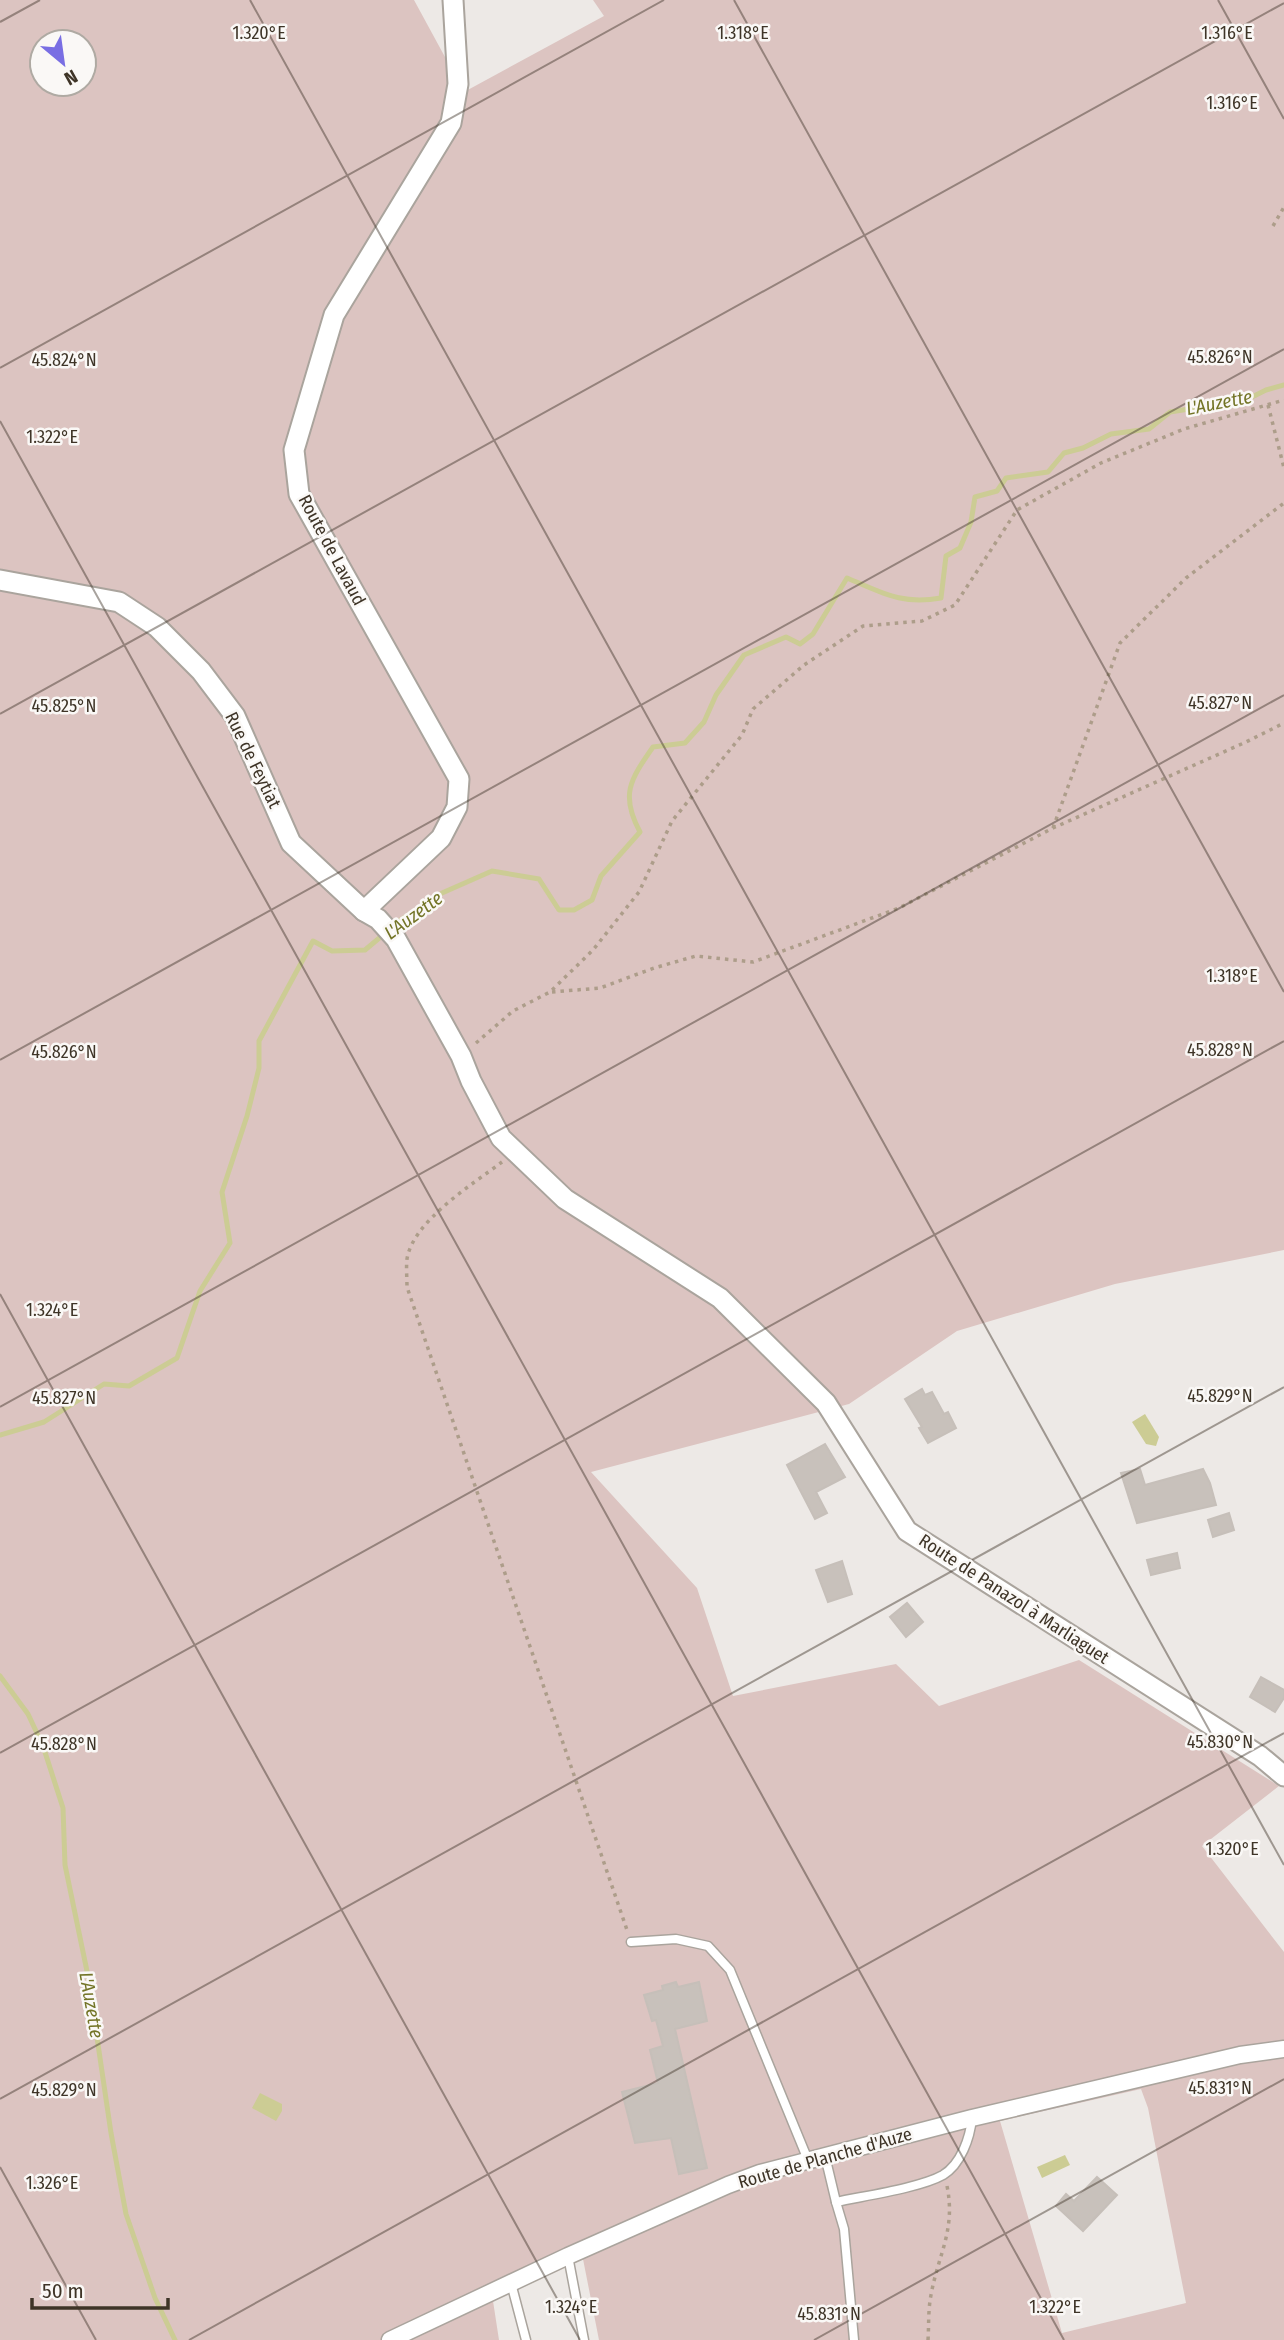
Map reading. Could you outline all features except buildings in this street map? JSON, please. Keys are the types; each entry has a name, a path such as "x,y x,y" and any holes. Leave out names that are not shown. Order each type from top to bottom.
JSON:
{"street":[{"name":"Route de Lavaud","path":"371,915 441,838 457,807 459,779 299,494 294,450 334,316 451,123 458,83 453,0"},
{"name":"Rue de Feytiat","path":"0,580 119,602 157,626 201,671 235,716 291,843 371,915"},
{"name":"Route de Panazol à Marliaguet","path":"371,915 396,939 461,1056 501,1138 565,1199 720,1298 826,1404 907,1531 1260,1756 1284,1776"},
{"name":"Route de Planche d'Auze","path":"390,2340 568,2256 728,2185 808,2160 972,2118 1240,2055 1284,2049"}],"lane":[{"path":"631,1942 676,1939 708,1946 730,1970 808,2160"},
{"path":"836,2203 929,2181 944,2174 967,2143 972,2118"},
{"path":"825,2156 844,2229 854,2340"},
{"path":"568,2256 584,2340"},
{"path":"511,2283 526,2340"}],"path":[{"path":"1273,226 1284,207"},
{"path":"461,1056 513,1012 550,992 593,950 639,892 672,821 742,734 753,709 804,665 863,626 922,621 955,605 1017,510 1101,463 1184,429 1284,400"},
{"path":"1268,405 1284,468"},
{"path":"1053,828 1120,643 1186,578 1284,503"},
{"path":"550,992 600,988 696,956 753,962 899,908 1053,828 1284,723"},
{"path":"516,1152 448,1202 422,1228 407,1257 407,1287 631,1942"},
{"path":"928,2340 931,2296 950,2225 950,2203 944,2174"}],"shaded area":[{"path":"0,0 414,0 464,92 604,16 593,0 1284,0 1284,1250 1115,1284 957,1331 849,1404 591,1472 697,1588 733,1696 896,1664 939,1706 1079,1660 1279,1786 1202,1846 1284,1952 1284,2340 599,2340 583,2259 493,2301 499,2340 0,2340","holes":["1141,2089 1148,2108 1186,2303 1062,2333 1000,2121"]},
{"path":"1145,1414 1159,1437 1156,1446 1146,1444 1132,1422"},
{"path":"260,2093 282,2104 282,2111 276,2121 252,2108"},
{"path":"1065,2155 1070,2165 1042,2178 1037,2167"}],"waterway":[{"name":"L'Auzette","path":"0,1435 44,1422 104,1384 129,1386 177,1358 200,1291 230,1243 222,1192 247,1116 259,1068 259,1041 313,941 332,951 365,950 402,919 442,893 492,871 539,879 559,910 574,910 592,900 601,876 640,832 630,808 630,788 638,769 653,747 685,743 704,722 716,695 744,655 786,637 800,644 813,634 847,578 903,599 941,598 946,556 960,548 971,522 975,497 997,491 1006,478 1048,472 1064,453 1083,448 1111,434 1149,429 1170,412 1246,400 1284,385"},
{"name":"L'Auzette","path":"0,1676 28,1714 43,1746 63,1808 65,1865 88,1976 126,2214 155,2298 175,2340"}]}
